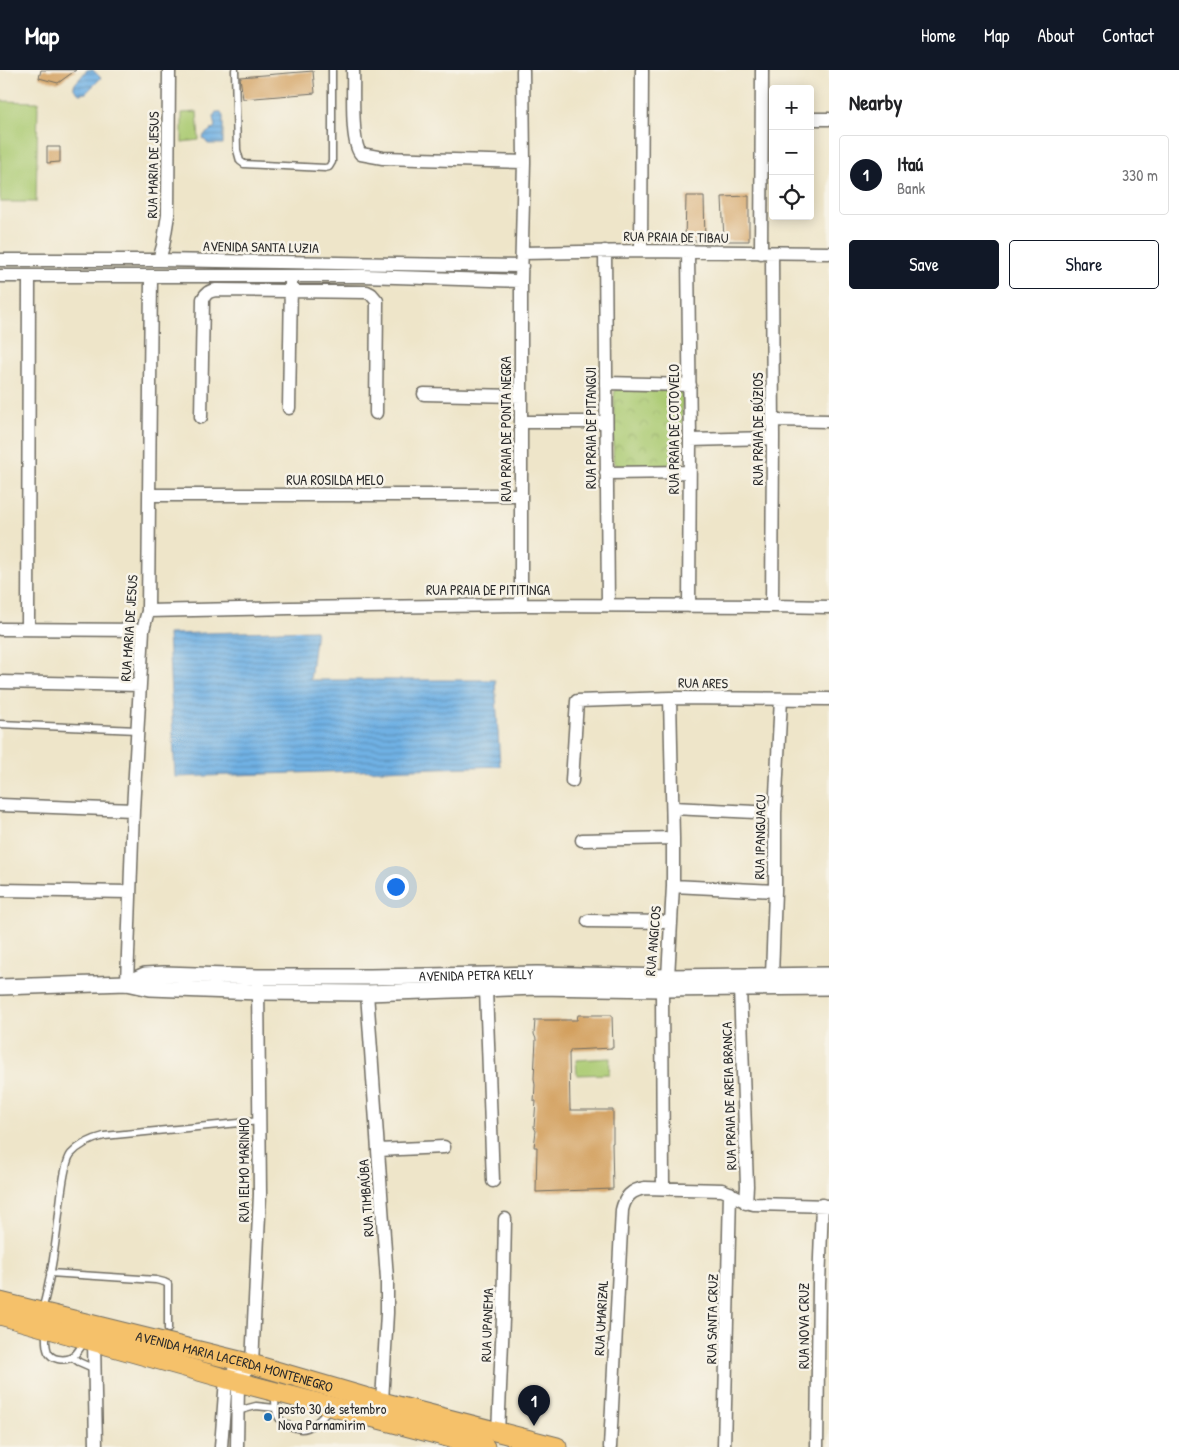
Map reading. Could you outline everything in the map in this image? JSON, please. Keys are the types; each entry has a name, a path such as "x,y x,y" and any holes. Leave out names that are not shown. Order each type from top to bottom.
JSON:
{"main road":[{"name":"AVENIDA MARIA LACERDA MONTENEGRO","path":"0,1302 42,1322 90,1340 232,1381 275,1400 332,1407 485,1447"},
{"name":"AVENIDA MARIA LACERDA MONTENEGRO","path":"0,1316 42,1322 247,1363 382,1402 556,1447"}],"street":[{"name":"RUA MARIA DE JESUS","path":"159,260 164,246 168,216 169,70"},
{"path":"354,70 354,126 356,148 361,154 372,157 524,162"},
{"name":"RUA PRAIA DE PONTA NEGRA","path":"521,605 523,70"},
{"path":"641,251 642,70"},
{"name":"RUA PRAIA DE BÚZIOS","path":"762,70 767,119 766,253 773,420 772,606"},
{"path":"814,119 829,119"},
{"name":"RUA PRAIA DE PITANGUI","path":"605,251 608,605"},
{"name":"RUA PRAIA DE TIBAU","path":"522,253 641,251 829,253"},
{"name":"RUA PRAIA DE COTOVELO","path":"688,252 690,384 689,606"},
{"name":"AVENIDA SANTA LUZIA","path":"0,260 159,260 522,266"},
{"name":"AVENIDA SANTA LUZIA","path":"0,276 363,276 521,281"},
{"path":"28,629 30,276"},
{"name":"RUA MARIA DE JESUS","path":"127,983 133,810 143,630 148,611 151,276"},
{"path":"290,408 291,276"},
{"path":"201,417 203,299 210,291 216,290 367,292 374,296 377,301 376,413"},
{"path":"606,383 690,384"},
{"path":"424,394 521,396"},
{"path":"773,420 829,421"},
{"path":"521,422 606,422"},
{"path":"690,440 773,438"},
{"path":"606,473 689,472"},
{"name":"RUA ROSILDA MELO","path":"150,495 521,495"},
{"name":"RUA PRAIA DE PITITINGA","path":"148,611 521,605 829,607"},
{"path":"0,629 143,630"},
{"path":"0,682 140,685"},
{"name":"RUA ARES","path":"572,781 577,701 670,698 829,699"},
{"name":"RUA ANGICOS","path":"663,1188 665,983 673,886 670,698"},
{"name":"RUA IPANGUACU","path":"772,976 775,813 780,699"},
{"path":"0,805 133,810"},
{"path":"673,808 775,813"},
{"path":"582,840 673,838"},
{"path":"673,886 775,891"},
{"path":"0,890 130,892"},
{"path":"588,921 671,922"},
{"name":"AVENIDA PETRA KELLY","path":"127,983 145,975 164,974 258,977 537,974 740,988 829,987"},
{"name":"AVENIDA PETRA KELLY","path":"0,987 127,983 150,988 258,992 367,992 665,983 772,976 829,975"},
{"name":"RUA IELMO MARINHO","path":"247,1363 260,1194 258,977"},
{"name":"RUA PRAIA DE AREIA BRANCA","path":"740,988 746,1203"},
{"path":"486,989 493,1181"},
{"name":"RUA TIMBAÚBA","path":"367,992 387,1279 382,1402"},
{"path":"378,1150 444,1147"},
{"path":"663,1188 722,1190 746,1203 754,1204 826,1205"},
{"name":"RUA UMARIZAL","path":"610,1447 622,1210 624,1201 637,1189 663,1188"},
{"name":"RUA SANTA CRUZ","path":"724,1447 730,1193"},
{"name":"RUA NOVA CRUZ","path":"817,1447 826,1205"},
{"name":"RUA UPANEMA","path":"498,1432 505,1219"},
{"path":"90,1340 95,1369 96,1447"},
{"path":"221,1447 232,1381 243,1373 247,1363"},
{"path":"232,1381 237,1411 237,1447"}],"lane":[{"path":"236,70 236,150 240,161 244,164 325,168 332,162 332,70"},
{"path":"0,724 138,730"},
{"path":"90,1340 77,1353 66,1360 54,1358 46,1344 42,1322 66,1168 70,1155 91,1139 104,1136 260,1121"},
{"path":"50,1273 164,1282 168,1284 168,1329"},
{"path":"72,1357 95,1369"},
{"path":"237,1411 275,1400 280,1420 285,1425 300,1429 308,1428 314,1424 332,1407"}],"green space":[{"path":"0,101 38,102 36,202 0,202"},
{"path":"197,112 199,140 182,142 182,113"},
{"path":"615,390 681,391 683,395 682,461 678,467 619,467 615,465 613,460 614,395"},
{"path":"610,1058 609,1074 577,1075 576,1060"}],"water":[{"path":"87,70 93,70 101,78 86,93 79,94 74,89 74,85"},
{"path":"216,112 220,112 223,116 223,144 208,144 203,138 204,135 215,127 213,117"},
{"path":"316,630 310,680 495,680 500,766 175,777 168,634"}],"building":[{"path":"41,70 76,70 58,83 39,78"},
{"path":"313,71 315,93 243,99 240,77"},
{"path":"47,147 60,147 60,162 47,163"},
{"path":"686,196 704,196 705,241 685,241"},
{"path":"749,196 749,241 724,241 722,197"},
{"path":"578,1015 612,1015 613,1048 570,1050 569,1053 570,1110 613,1110 613,1189 536,1192 537,1147 534,1147 536,1131 534,1127 536,1101 534,1101 535,1020 577,1020"}],"place":[{"name":"posto 30 de setembro Nova Parnamirim","path":"268,1417"},
{"name":"Itaú","path":"534,1426"}]}
